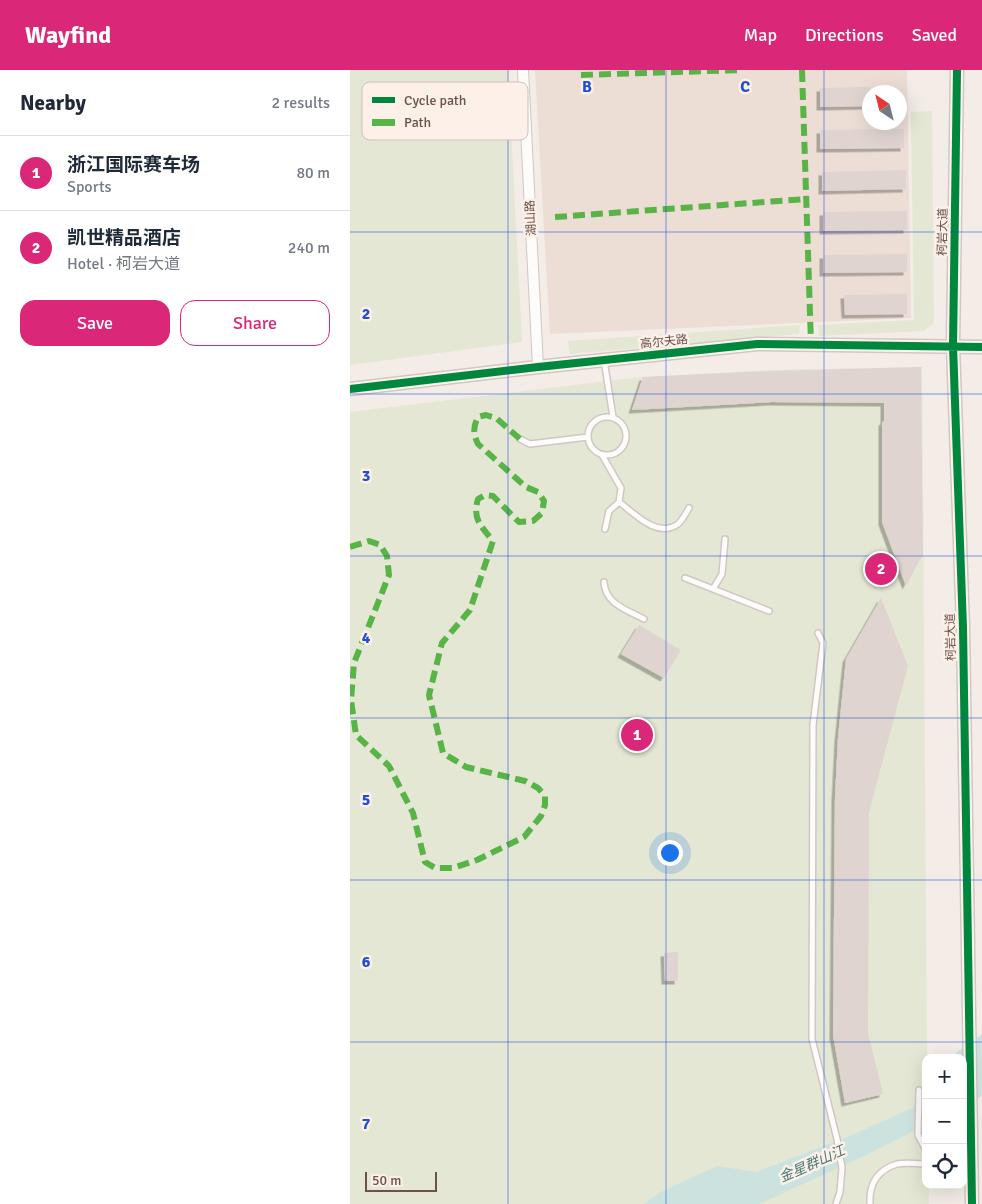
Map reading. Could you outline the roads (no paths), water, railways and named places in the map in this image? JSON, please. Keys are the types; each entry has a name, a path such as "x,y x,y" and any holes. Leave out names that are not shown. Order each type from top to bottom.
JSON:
{"street":[{"name":"柯岩大道","path":"956,70 953,346 963,628 972,1118 968,1165 972,1204"},
{"name":"湖山路","path":"527,140 538,366"},
{"name":"高尔夫路","path":"350,389 538,366 757,344 982,347"}],"lane":[{"path":"604,360 613,417"},
{"path":"602,455 614,454 624,447 627,435 623,424 613,417 601,418 591,425 588,437 592,448 602,455 620,488 619,502 609,512 605,529"},
{"path":"520,439 530,444 588,437"},
{"path":"619,502 651,526 662,529 678,524 690,508"},
{"path":"713,589 722,574 725,539"},
{"path":"685,578 769,611"},
{"path":"604,582 605,593 613,602 644,619"},
{"path":"818,633 823,643 813,725 812,1039 842,1168 840,1192 836,1204"},
{"path":"918,1090 918,1135 923,1144"},
{"path":"870,1204 871,1185 878,1174 898,1164 922,1164"}],"water":[{"path":"982,1034 982,1096 967,1104 967,1054 955,1054"},
{"name":"金星群山江","path":"922,1104 922,1127 759,1204 644,1204 659,1193 717,1166 756,1172 850,1136"}],"place":[{"name":"凯世精品酒店","path":"881,569"},
{"name":"浙江国际赛车场","path":"637,735"}]}
